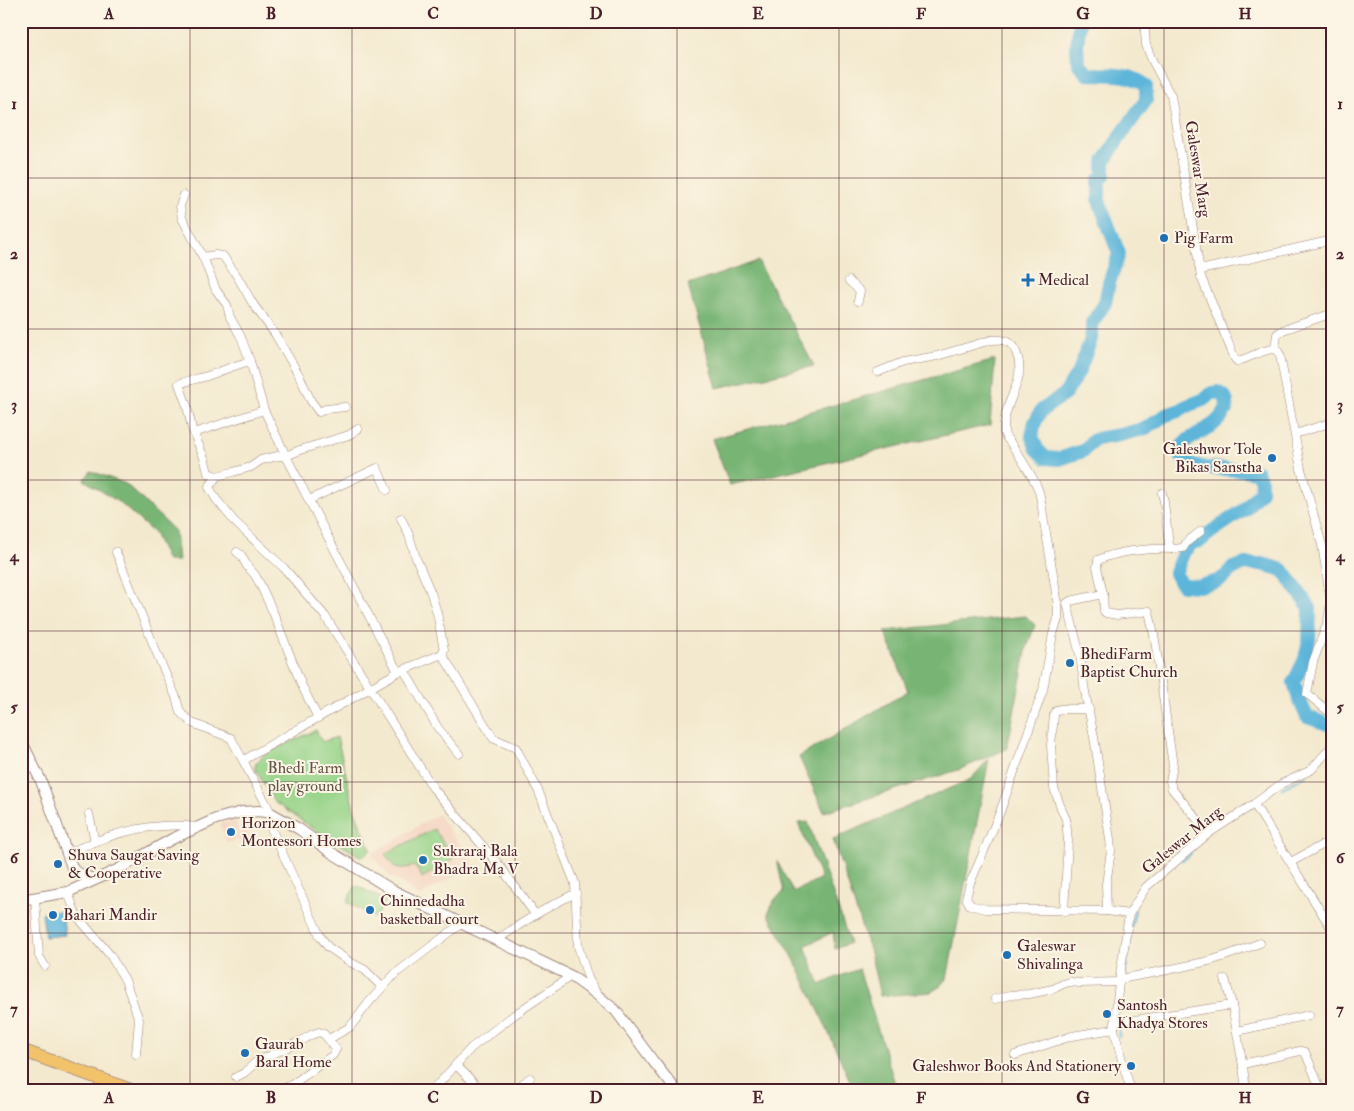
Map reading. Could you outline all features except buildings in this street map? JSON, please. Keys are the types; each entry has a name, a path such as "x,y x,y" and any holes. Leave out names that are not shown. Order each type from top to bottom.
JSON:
{"main road":[{"path":"21,1050 131,1090"}],"street":[{"name":"Galeswar Marg","path":"1144,21 1146,45 1171,96 1200,270 1235,359 1237,361 1269,349 1275,349"},
{"path":"184,194 180,206 182,218 204,257 216,290 227,305 230,317 241,337 264,410 286,456 401,671 438,728 459,754"},
{"path":"1200,270 1333,240"},
{"path":"204,257 224,256 252,304 275,334 296,368 311,401 319,412 345,406"},
{"path":"849,281 860,291 858,301"},
{"path":"1333,313 1283,330 1277,334 1275,349 1280,355 1301,469 1322,545 1332,601 1328,621 1313,662 1307,694 1333,715"},
{"path":"878,372 903,362 937,356 1000,339 1008,341 1019,358 1019,375 1005,416 1004,433 1037,487 1042,502 1058,606 1058,619 1051,643 1044,690 1000,812 970,883 966,898 970,905 986,909 1107,911 1129,914"},
{"path":"250,362 238,364 179,384 208,473 217,476 251,467 261,460 286,456 349,435 358,429"},
{"path":"194,433 264,410"},
{"path":"1295,434 1333,422"},
{"path":"309,500 377,468 387,490"},
{"path":"217,476 209,487 216,499 234,521 284,568 325,616 433,788 500,866 535,914"},
{"path":"1162,493 1169,545 1172,549"},
{"path":"244,760 401,671 442,654 444,650 443,641 431,593 401,518"},
{"path":"1201,531 1182,548 1130,552 1104,557 1098,560 1097,566 1103,594 1104,611 1106,613 1117,615 1149,611 1173,766 1170,781 1172,789 1209,833"},
{"path":"116,552 176,697 180,712 192,723 231,738 271,813 271,828 320,936 328,947 365,970 382,987"},
{"path":"237,552 241,555 261,586 302,686 318,718"},
{"path":"1103,594 1067,603 1080,655 1110,839 1111,851 1106,884 1107,911"},
{"path":"442,654 493,738 516,748 538,790 576,883 578,946 588,978 596,994"},
{"path":"1064,911 1068,841 1066,819 1054,788 1051,745 1054,715 1060,709 1089,709"},
{"path":"21,740 41,781 73,870 95,879"},
{"name":"Galeswar Marg","path":"1131,1090 1115,1026 1119,981 1129,914 1146,887 1209,833 1282,784 1311,770 1333,745"},
{"path":"1254,804 1332,927"},
{"path":"21,900 68,892 117,870 172,839 216,819 242,812 259,811 271,813 394,891 571,976 616,1010 676,1090"},
{"path":"89,814 95,842"},
{"path":"67,854 112,835 146,828 181,825 198,827"},
{"path":"1291,862 1333,839"},
{"path":"68,892 76,916 110,955 125,980 139,1020 136,1054"},
{"path":"497,940 535,914 576,893"},
{"path":"36,898 39,956 45,966"},
{"path":"329,1040 350,1027 370,1001 395,974 462,923"},
{"path":"995,999 1053,990 1070,982 1119,981 1201,963 1260,943"},
{"path":"433,1090 471,1048 514,1015 571,976"},
{"path":"1225,979 1237,1031 1246,1090"},
{"path":"1015,1055 1072,1036 1115,1026 1120,1021 1232,1005"},
{"path":"1237,1031 1309,1015"},
{"path":"236,1076 244,1073 256,1062 311,1035 319,1032 324,1034 336,1049 333,1055 293,1084 281,1090"},
{"path":"1242,1064 1300,1051 1305,1052 1321,1090"},
{"path":"456,1065 481,1090"},
{"path":"516,1089 530,1078"}],"shaded area":[{"name":"Sukraraj Bala Bhadra Ma V","path":"438,814 474,865 419,896 389,876 371,854"},
{"name":"Horizon Montessori Homes","path":"235,820 239,833 247,830 251,841 240,844 239,840 227,843 220,824"}],"green space":[{"path":"758,261 814,366 717,388 688,285"},
{"path":"995,360 990,425 730,485 712,439"},
{"path":"91,471 126,484 175,531 178,561 167,561 154,533 120,503 84,480"},
{"path":"1026,616 1035,625 1027,647 1007,749 958,770 824,812 799,757 908,691 885,631"},
{"name":"Bhedi Farm play ground","path":"316,730 322,742 337,737 354,809 371,850 362,857 318,832 274,802 255,768 256,763 267,753"},
{"path":"989,759 947,979 933,992 880,996 871,956 833,839 971,779"},
{"path":"808,822 850,943 835,949 833,932 805,946 820,985 859,969 897,1090 854,1090 794,959 768,914 775,899 784,892 777,861 793,892 821,878 798,823"},
{"path":"434,829 454,859 422,878 414,866 395,868 385,854"},
{"name":"Chinnedadha basketball court","path":"356,885 386,901 375,918 347,902"}],"water":[{"path":"62,911 65,935 45,937 42,913"}],"waterway":[{"path":"1080,21 1077,45 1078,63 1087,74 1118,75 1133,78 1146,86 1146,100 1104,162 1104,176 1099,180 1099,201 1119,254 1109,283 1105,303 1092,323 1090,342 1079,371 1065,394 1041,411 1035,422 1032,436 1037,449 1046,458 1059,459 1083,451 1094,440 1146,428 1166,415 1203,400 1212,393 1218,392 1223,395 1227,403 1226,410 1214,424 1188,440 1182,446 1182,458 1189,464 1206,468 1257,472 1261,481 1261,491 1245,509 1200,541 1193,542 1184,551 1175,573 1183,585 1199,586 1218,581 1233,568 1246,564 1262,564 1283,570 1310,608 1309,639 1305,659 1294,682 1299,699 1307,717 1333,726"},
{"path":"1282,788 1306,776"},
{"path":"1182,860 1191,853"},
{"path":"1131,927 1135,911"},
{"path":"1125,977 1130,935"},
{"path":"1121,996 1124,983"},
{"path":"1119,1025 1119,1036"}],"place":[{"name":"Pig Farm","path":"1164,238"},
{"name":"Medical","path":"1028,280"},
{"name":"Galeshwor Tole Bikas Sanstha","path":"1272,458"},
{"name":"BhediFarm Baptist Church","path":"1070,663"},
{"name":"Horizon Montessori Homes","path":"231,832"},
{"name":"Sukraraj Bala Bhadra Ma V","path":"423,860"},
{"name":"Shuva Saugat Saving & Cooperative","path":"58,864"},
{"name":"Chinnedadha basketball court","path":"370,910"},
{"name":"Bahari Mandir","path":"53,915"},
{"name":"Galeswar Shivalinga","path":"1007,955"},
{"name":"Santosh Khadya Stores","path":"1107,1014"},
{"name":"Gaurab Baral Home","path":"245,1053"},
{"name":"Galeshwor Books And Stationery","path":"1131,1066"}]}
